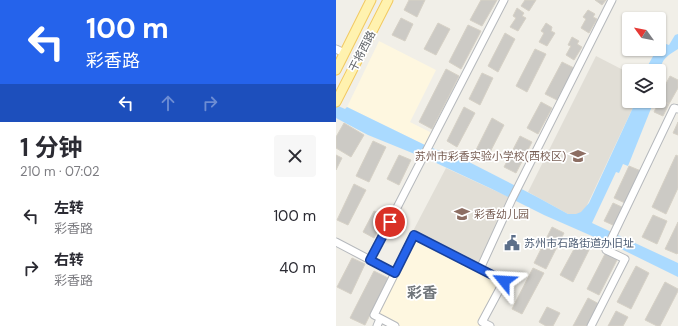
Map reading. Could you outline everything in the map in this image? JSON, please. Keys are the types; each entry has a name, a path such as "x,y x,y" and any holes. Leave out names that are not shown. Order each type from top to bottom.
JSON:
{"main road":[{"name":"干将西路","path":"336,70 340,51 372,0"},
{"name":"干将西路","path":"336,102 388,0"}],"street":[{"path":"370,260 504,0"},
{"path":"480,269 512,199 612,0"},
{"path":"591,326 625,259 606,250 674,108 678,109"},
{"path":"395,326 374,315 414,235 504,281 481,324 490,326"},
{"path":"336,242 395,273"},
{"path":"377,326 380,318"}],"shaded area":[{"path":"379,41 436,70 410,122 434,134 427,146 347,107"},
{"name":"苏州市彩香实验小学校(西校区)","path":"596,56 622,69 622,108 633,108 581,218 568,214 528,192"},
{"name":"彩香幼儿园","path":"446,168 511,198 478,264 413,231"},
{"path":"413,231 508,279 484,326 389,326 370,316"}],"water":[{"path":"678,34 678,49 665,58 662,64 649,64 653,56 666,56 666,44 669,45 675,35"},
{"path":"336,105 345,109 347,107 427,146 469,162 568,214 576,214 581,212 589,203 633,108 651,108 628,166 623,164 619,173 616,172 592,223 678,263 678,277 432,161 368,135 336,118"}],"building":[{"path":"409,0 425,0 417,17 404,10"},
{"path":"481,0 497,0 482,26 470,20"},
{"path":"525,0 536,0 529,11 521,6"},
{"path":"595,0 606,0 602,5"},
{"path":"517,8 524,13 522,16 526,18 518,31 510,27 516,18 513,16"},
{"path":"588,10 595,14 593,17 597,19 589,33 581,28 586,19 583,17"},
{"path":"401,18 413,24 405,41 392,35"},
{"path":"438,23 450,29 436,55 424,49"},
{"path":"546,23 552,27 551,31 555,33 547,46 539,42 544,33 541,31"},
{"path":"468,25 481,31 461,69 449,62"},
{"path":"505,33 515,39 498,72 488,66"},
{"path":"572,37 579,41 577,44 582,47 574,60 566,55 571,46 568,45"},
{"path":"535,49 546,54 527,92 516,86"},
{"path":"562,62 574,68 557,100 545,94"},
{"path":"446,69 459,76 432,129 419,122"},
{"path":"482,73 493,78 480,105 469,99"},
{"path":"670,76 678,80 678,88 669,104 666,102 666,84"},
{"path":"541,102 552,108 538,134 527,128"},
{"path":"666,103 669,104 663,116 654,112 656,108 666,108"},
{"path":"464,107 475,113 457,147 447,141"},
{"path":"492,118 504,125 487,158 475,152"},
{"path":"678,122 678,135 673,133"},
{"path":"344,123 364,135 351,157 336,148 336,137"},
{"path":"520,136 532,142 516,173 504,167"},
{"path":"373,141 386,147 369,182 356,176"},
{"path":"336,155 342,158 336,170"},
{"path":"399,155 411,160 399,185 387,179"},
{"path":"676,155 678,156 678,188 666,214 652,207"},
{"path":"629,166 641,171 625,203 614,198"},
{"path":"354,184 366,190 348,225 337,220"},
{"path":"613,203 624,208 615,226 604,221"},
{"path":"374,211 385,216 374,238 363,232"},
{"path":"653,215 667,221 657,244 642,237"},
{"path":"678,222 678,253 677,254 665,249"},
{"path":"552,227 564,233 546,269 534,263"},
{"path":"580,238 592,244 573,282 560,275"},
{"path":"606,252 618,258 599,295 587,289"},
{"path":"352,258 365,264 351,294 337,287"},
{"path":"636,266 649,273 631,309 617,302"},
{"path":"533,268 544,273 522,314 512,309"},
{"path":"374,271 388,278 365,325 350,318"},
{"path":"665,282 678,289 678,291 660,326 657,326 645,320"},
{"path":"588,298 599,304 588,326 573,326"},
{"path":"547,307 560,313 553,326 546,326 539,322"},
{"path":"616,311 628,317 623,326 608,326"}],"place":[{"name":"苏州市彩香实验小学校(西校区)","path":"578,156"},
{"name":"彩香幼儿园","path":"462,214"},
{"name":"苏州市石路街道办旧址","path":"512,243"}],"district":[{"name":"彩香","path":"422,293"}],"route":[{"path":"390,222 370,260 395,273 414,235 504,281"}]}
